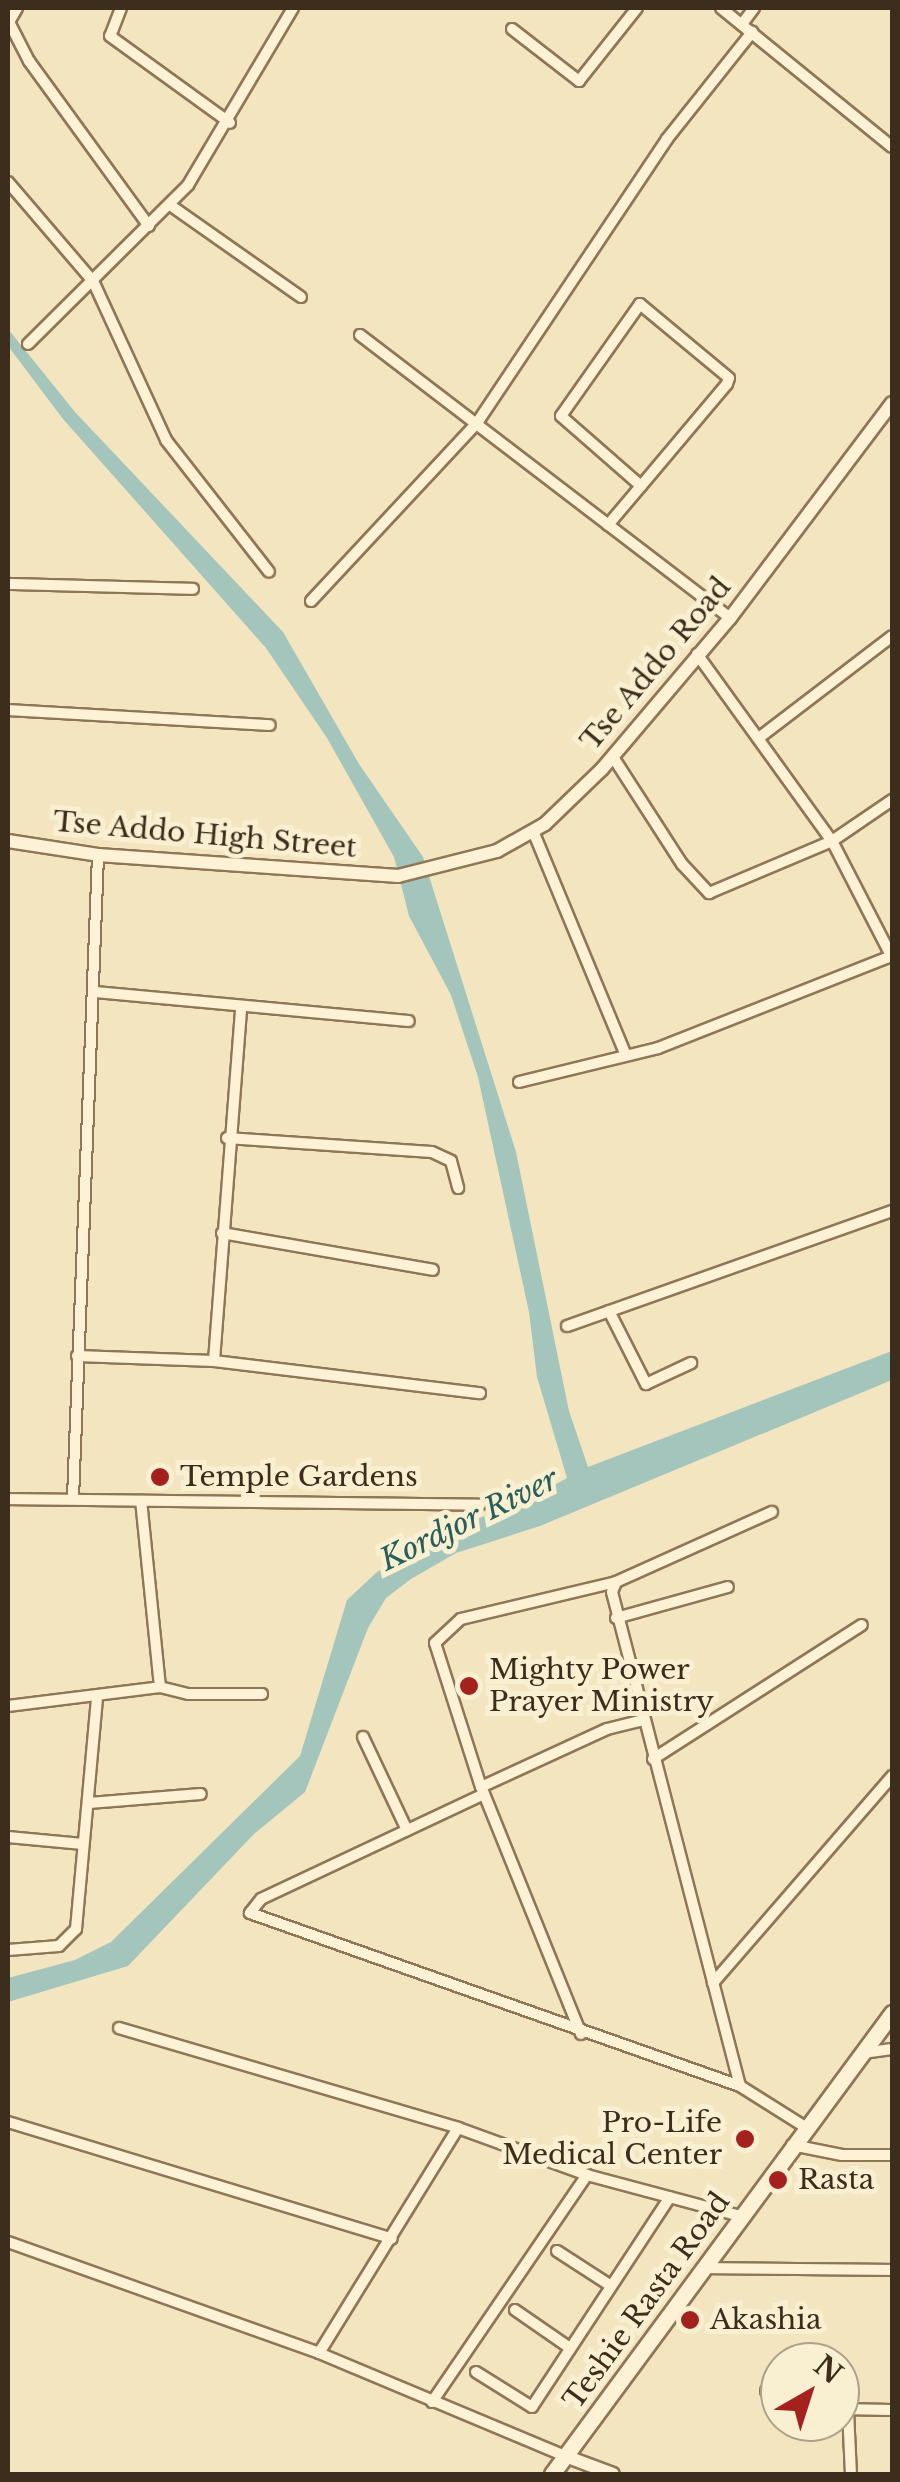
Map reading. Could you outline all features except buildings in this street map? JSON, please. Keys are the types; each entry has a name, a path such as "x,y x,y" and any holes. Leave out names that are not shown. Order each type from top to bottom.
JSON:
{"main road":[{"name":"Teshie Rasta Road","path":"552,2474 892,2013"}],"street":[{"path":"18,8 8,21 149,226"},
{"path":"122,8 110,36 230,123"},
{"path":"28,344 170,205 230,123 293,8"},
{"path":"512,29 579,81 637,8"},
{"path":"721,8 892,147"},
{"path":"311,601 477,424 667,139 747,28 754,8"},
{"path":"8,182 93,280 166,440 269,572"},
{"path":"170,205 301,297"},
{"path":"608,525 641,486 729,378 640,304 561,416 641,486"},
{"path":"360,336 730,618"},
{"name":"Tse Addo Road","path":"398,876 430,872 497,851 533,831 613,757 730,618 892,403"},
{"path":"8,584 192,590"},
{"path":"760,736 874,656 892,636"},
{"path":"519,1082 626,1056 728,1024 892,957 832,841 698,654"},
{"path":"8,710 270,724"},
{"path":"613,757 682,864 709,893 832,841 892,800"},
{"path":"533,831 626,1056"},
{"name":"Tse Addo High Street","path":"8,841 98,855 398,876"},
{"path":"73,1498 98,855"},
{"path":"94,992 410,1021"},
{"path":"214,1361 227,1138 240,1008"},
{"path":"227,1138 432,1152 451,1160 458,1188"},
{"path":"567,1326 892,1210"},
{"path":"222,1233 434,1270"},
{"path":"610,1311 646,1384 690,1363"},
{"path":"77,1356 214,1361 480,1393"},
{"path":"8,1499 480,1504"},
{"path":"141,1502 160,1687"},
{"path":"581,2034 440,1675 438,1634 461,1619 616,1582 772,1512"},
{"path":"616,1582 616,1618 740,2086"},
{"path":"616,1618 728,1587"},
{"path":"653,1759 862,1625"},
{"path":"8,1706 97,1700 160,1687 188,1694 262,1694"},
{"path":"8,1950 59,1946 73,1937 97,1700"},
{"path":"642,1720 608,1729 482,1790 261,1899 250,1912 581,2034 740,2086 805,2127"},
{"path":"363,1736 407,1830"},
{"path":"714,1983 892,1776"},
{"path":"89,1803 201,1794"},
{"path":"8,1837 84,1844"},
{"path":"118,2028 458,2128 587,2175 740,2216"},
{"path":"862,2053 892,2049"},
{"path":"8,2122 392,2239"},
{"path":"320,2354 458,2128"},
{"path":"792,2145 842,2155 892,2155"},
{"path":"432,2402 587,2175"},
{"path":"476,2372 529,2409 670,2196"},
{"path":"8,2242 320,2354 613,2474"},
{"path":"557,2252 611,2286"},
{"path":"701,2268 892,2270"},
{"path":"515,2310 570,2348"},
{"path":"860,2410 892,2410"},
{"path":"848,2442 851,2474"}],"water":[{"path":"8,329 75,412 283,632 359,764 423,857 516,1152 569,1411 588,1467 892,1351 892,1380 540,1526 456,1553 411,1579 386,1598 368,1628 305,1792 254,1834 128,1966 8,2002 8,1978 75,1960 111,1942 300,1756 347,1600 377,1572 456,1526 522,1503 567,1478 537,1377 529,1312 478,1077 451,995 409,916 394,857 327,738 266,648 63,419 8,346"}],"place":[{"name":"Temple Gardens","path":"160,1477"},
{"name":"Mighty Power Prayer Ministry","path":"469,1686"},
{"name":"Pro-Life Medical Center","path":"745,2139"},
{"name":"Rasta","path":"778,2180"},
{"name":"Akashia","path":"690,2320"}],"water label":[{"name":"Kordjor River","path":"469,1520"}]}
